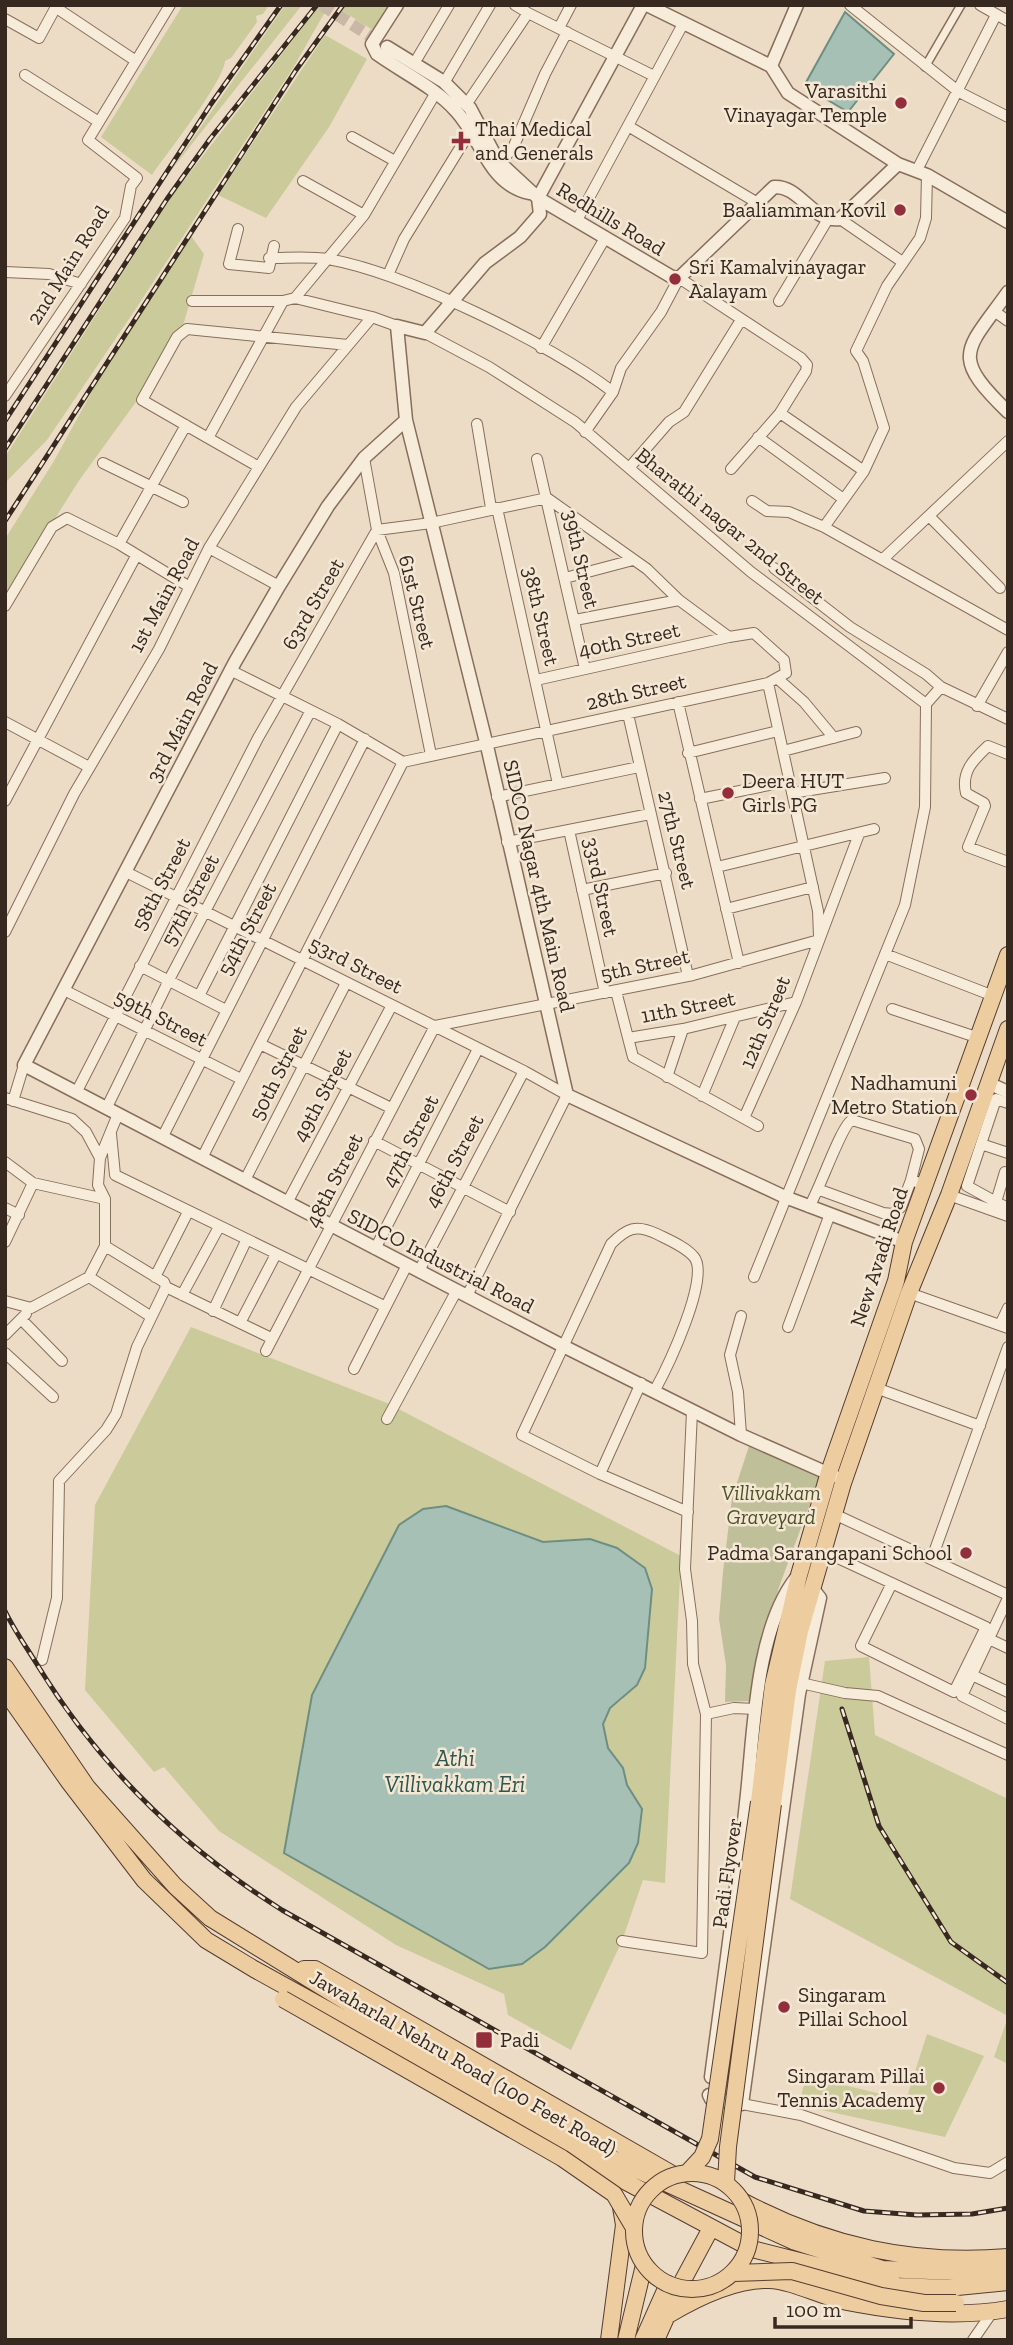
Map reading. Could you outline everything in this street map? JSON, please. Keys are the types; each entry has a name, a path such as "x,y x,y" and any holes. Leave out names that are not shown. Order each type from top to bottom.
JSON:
{"main road":[{"name":"New Avadi Road","path":"799,1575 829,1472 896,1281 918,1183 1008,955"},
{"name":"New Avadi Road","path":"813,1589 843,1483 909,1293 949,1195 988,1083 1005,1047 1008,1029"},
{"name":"Padi Flyover","path":"726,2182 728,2147 799,1607 799,1575"},
{"name":"Padi Flyover","path":"634,2228 636,2214 646,2196 661,2181 681,2174 702,2157 709,2138 773,1685 799,1607 813,1589"},
{"name":"Jawaharlal Nehru Road (100 Feet Road)","path":"5,1667 87,1787 175,1886 211,1918 609,2157 793,2241 882,2269 978,2273 1008,2268"},
{"name":"Jawaharlal Nehru Road (100 Feet Road)","path":"5,1691 69,1782 144,1880 206,1940 254,1969 471,2089 617,2177 752,2249 898,2286 947,2288 1008,2282"},
{"path":"294,1968 315,1969 681,2174 708,2174 726,2182 744,2202 801,2229 892,2256 940,2260 1008,2257"},
{"path":"254,1969 273,1992 283,1999 562,2158 614,2194 634,2228 636,2248 645,2265 668,2284 684,2289 702,2289 719,2283 733,2273 745,2258 751,2239 750,2220 744,2202"},
{"path":"617,2177 624,2225 618,2338"},
{"path":"656,2340 682,2282 711,2228"},
{"path":"618,2338 645,2265"},
{"path":"809,2291 818,2265"},
{"path":"733,2273 792,2271 841,2287 924,2303 1008,2299"},
{"path":"667,2315 690,2302 750,2282 770,2280 846,2302 932,2312 1001,2310"},
{"path":"643,2340 668,2284"}],"street":[{"path":"25,75 99,122 170,5"},
{"path":"397,5 372,44 377,54 455,109 471,130 493,171 504,182 528,194 535,194"},
{"path":"418,57 449,5"},
{"path":"447,78 490,5"},
{"path":"515,5 654,76"},
{"path":"504,158 513,148 571,5"},
{"path":"535,194 645,5 771,66 788,93 898,164 922,173 1008,222"},
{"path":"771,66 797,5"},
{"path":"850,5 959,92 1008,117"},
{"path":"925,67 961,5"},
{"path":"980,5 1008,21"},
{"path":"5,19 39,38 59,8 136,61"},
{"path":"470,99 528,13"},
{"path":"824,527 842,498 864,471 884,428 863,361 856,351 862,333 901,261 920,238 926,218 922,173 996,15"},
{"path":"577,220 683,24"},
{"path":"192,300 283,301 295,298 425,332 485,263 520,237 540,214 529,180 504,158 470,99 418,57 378,34"},
{"name":"Redhills Road","path":"387,47 444,82 470,108 498,161 535,194 672,277 679,278 769,190 780,187 834,219"},
{"path":"295,298 364,215 435,94"},
{"name":"2nd Main Road","path":"5,396 125,218 131,186 137,178 88,140 99,122"},
{"path":"628,126 756,202"},
{"path":"388,275 404,239 471,130"},
{"path":"352,136 395,161"},
{"path":"779,302 834,219 898,164"},
{"path":"303,181 364,215"},
{"path":"834,219 901,261"},
{"path":"238,229 229,264 269,268 269,258 274,246"},
{"path":"541,348 605,238"},
{"path":"269,258 327,259 388,275 583,369 613,392"},
{"path":"5,272 49,274 81,284"},
{"path":"585,432 613,392 621,369 661,312 679,278 801,358 807,365 780,413 731,469"},
{"path":"1008,292 972,338 968,353 980,384 1008,412"},
{"path":"208,439 283,301"},
{"path":"994,311 1008,321"},
{"name":"1st Main Road","path":"7,925 89,767 159,649 209,548 296,407 372,317"},
{"path":"629,468 669,422 684,412 741,320"},
{"name":"SIDCO Nagar 4th Main Road","path":"397,326 406,420 487,746 567,1096"},
{"path":"259,467 142,400 177,337 187,329 194,328 263,338 348,345"},
{"name":"Bharathi nagar 2nd Street","path":"425,332 489,367 585,432 751,572 926,704"},
{"path":"780,413 864,471"},
{"name":"3rd Main Road","path":"24,1065 230,670 279,586 328,506 364,458 406,420"},
{"name":"38th Street","path":"477,424 558,784"},
{"path":"119,544 186,425"},
{"path":"758,437 842,498"},
{"path":"883,559 1008,441"},
{"name":"61st Street","path":"364,458 377,530 394,573 431,755"},
{"name":"39th Street","path":"537,459 585,669"},
{"path":"103,463 183,502"},
{"path":"377,530 432,523 547,498 648,569 679,600 729,637"},
{"path":"752,501 767,511 789,512 824,527 1008,630"},
{"path":"929,516 1000,588"},
{"path":"5,606 52,527 62,519 77,522 119,544 188,586"},
{"name":"63rd Street","path":"282,697 377,530"},
{"path":"209,548 279,586"},
{"path":"5,801 136,556"},
{"path":"565,578 633,560"},
{"path":"774,568 837,617 926,674 941,687 1008,719"},
{"path":"575,620 679,600"},
{"path":"828,631 837,617"},
{"name":"40th Street","path":"536,680 754,633 778,654 786,667 773,681"},
{"path":"977,706 1008,652"},
{"path":"202,1158 404,762 338,724 230,670"},
{"path":"773,681 778,731 818,911 819,940"},
{"path":"773,681 804,702 834,738"},
{"name":"28th Street","path":"404,762 487,746 773,681"},
{"path":"754,1277 905,905 925,807 926,704 941,687"},
{"name":"58th Street","path":"77,1091 282,697"},
{"path":"678,702 739,963"},
{"name":"57th Street","path":"100,1157 111,1134 113,1110 170,978 310,712"},
{"name":"27th Street","path":"628,714 688,976"},
{"path":"5,722 89,767"},
{"path":"199,996 338,724"},
{"path":"688,753 778,731"},
{"path":"783,751 856,732"},
{"name":"54th Street","path":"163,1136 365,739"},
{"path":"1008,754 988,746 971,762 964,782 966,793 985,806 968,847 1008,862"},
{"path":"497,797 639,767"},
{"path":"792,793 885,778"},
{"path":"700,799 789,780"},
{"path":"507,842 650,814"},
{"path":"717,867 803,844 874,829"},
{"name":"33rd Street","path":"569,830 605,993"},
{"name":"12th Street","path":"744,1118 796,1002 859,834"},
{"name":"53rd Street","path":"126,872 524,1071 567,1096"},
{"path":"582,890 666,873"},
{"path":"726,909 813,887"},
{"name":"5th Street","path":"435,1026 688,976 819,940"},
{"path":"885,954 991,995"},
{"path":"140,966 170,978 226,1010"},
{"name":"50th Street","path":"245,1180 346,983"},
{"name":"59th Street","path":"64,990 241,1079"},
{"path":"617,991 633,1057 758,1126"},
{"name":"11th Street","path":"628,1038 683,1029 796,1002"},
{"name":"49th Street","path":"287,1203 392,1005"},
{"path":"892,1009 976,1037"},
{"path":"702,1096 735,1017"},
{"name":"48th Street","path":"266,1350 435,1026"},
{"path":"667,1077 683,1029"},
{"path":"260,1044 391,1108"},
{"name":"47th Street","path":"375,1249 478,1049"},
{"path":"5,1335 31,1308 89,1277 105,1246 105,1199 98,1185 100,1157 86,1132 72,1119 9,1100 24,1065"},
{"name":"SIDCO Industrial Road","path":"24,1065 563,1346 741,1435 829,1472 843,1483"},
{"name":"46th Street","path":"354,1370 384,1306 413,1268 462,1186 524,1071"},
{"path":"988,1083 1008,1092"},
{"path":"387,1419 510,1212 567,1096 785,1198 904,1242"},
{"path":"1008,1103 996,1098 967,1186 1008,1208"},
{"path":"810,1207 820,1190 844,1127 852,1120 915,1139 919,1149 918,1183 893,1214 883,1213 820,1190"},
{"path":"111,1134 115,1175 275,1256 384,1306"},
{"path":"374,1141 510,1212"},
{"path":"981,1144 1008,1153"},
{"path":"5,1162 33,1182 105,1199"},
{"path":"996,1202 1007,1170"},
{"path":"5,1242 33,1182"},
{"path":"949,1195 1008,1216"},
{"path":"5,1208 19,1215"},
{"path":"155,1276 188,1212"},
{"path":"788,1327 830,1214"},
{"path":"183,1295 219,1227"},
{"path":"655,1390 673,1357 697,1281 699,1266 694,1256 672,1241 642,1227 625,1230 611,1244 522,1435 600,1474 688,1512"},
{"path":"213,1311 246,1241"},
{"path":"105,1246 164,1282 166,1287 271,1338"},
{"path":"240,1323 275,1256"},
{"path":"89,1277 150,1316"},
{"path":"42,1660 57,1598 59,1480 106,1430 116,1414 150,1316 166,1287"},
{"path":"909,1293 1004,1327 1008,1308"},
{"path":"5,1301 31,1308"},
{"path":"741,1316 730,1355 738,1392 741,1435"},
{"path":"21,1319 62,1361"},
{"path":"932,1558 1008,1346"},
{"path":"5,1353 53,1397"},
{"path":"600,1474 641,1383"},
{"path":"876,1388 980,1426"},
{"path":"622,1941 702,1953 706,1714 693,1664 692,1621 684,1569 692,1410"},
{"path":"834,1514 932,1558 1008,1597 962,1696 1008,1719"},
{"path":"825,1552 986,1626 954,1692 861,1646 892,1583"},
{"path":"799,1575 783,1595 772,1625 755,1709 746,1803 709,2095 711,2099 802,2115 954,2168 990,2173 1008,2162"},
{"path":"742,2104 800,1683 820,1598 813,1589"},
{"path":"989,1639 1008,1648"},
{"path":"972,1675 1008,1692"},
{"path":"800,1683 845,1693 878,1696 1008,1755"},
{"path":"706,1714 734,1708 755,1709"},
{"path":"973,2340 1001,2310"}],"green space":[{"path":"183,5 269,5 263,14 256,16 257,22 231,58 225,61 205,101 152,175 101,137"},
{"path":"285,5 302,5 169,173"},
{"path":"320,5 329,5 293,68 135,310 47,440 5,483 5,457 174,193"},
{"path":"344,5 392,5 376,32 341,10"},
{"path":"325,35 367,59 329,127 266,218 218,195"},
{"path":"191,236 204,254 182,329 141,395 78,482 5,598 5,539 54,461 96,384"},
{"path":"191,1327 387,1403 681,1556 665,1883 643,1880 622,1941 571,2050 508,2015 504,1994 396,1945 219,1831 164,1767 154,1772 85,1690 95,1505","holes":["446,1506 543,1542 623,1699 610,1708 603,1724 608,1748 623,1768 627,1785 642,1809 489,1969 284,1853"]},
{"name":"Villivakkam Graveyard","path":"749,1446 820,1477 779,1587 749,1701 725,1702 726,1665 719,1619 723,1572 732,1498"},
{"path":"869,1657 875,1735 1008,1799 1008,2016 790,1899 825,1661"},
{"path":"1008,2017 1008,2064 994,2057"},
{"name":"Singaram Pillai Tennis Academy","path":"927,2034 984,2056 945,2137 799,2105 806,2076 906,2100"}],"water":[{"path":"845,12 894,54 848,112 804,86"},
{"name":"Athi Villivakkam Eri","path":"446,1506 543,1542 590,1539 617,1548 645,1568 652,1589 645,1668 637,1685 610,1708 603,1724 608,1748 623,1768 627,1785 642,1809 638,1843 629,1863 545,1947 522,1964 489,1969 284,1853 312,1695 399,1525 423,1509"}],"tunnel":[{"path":"322,5 387,47"}],"railway":[{"path":"5,421 211,104 281,5"},
{"path":"5,449 167,199 210,139 317,5"},
{"path":"5,521 296,70 343,5"},
{"path":"5,1611 62,1703 116,1771 177,1832 245,1886 282,1910 755,2177 864,2211 917,2215 972,2214 1008,2208"},
{"path":"842,1709 879,1826 951,1942 1008,1983"}],"place":[{"name":"Varasithi Vinayagar Temple","path":"901,103"},
{"name":"Thai Medical and Generals","path":"461,141"},
{"name":"Baaliamman Kovil","path":"900,210"},
{"name":"Sri Kamalvinayagar Aalayam","path":"675,279"},
{"name":"Deera HUT Girls PG","path":"728,793"},
{"name":"Nadhamuni Metro Station","path":"971,1095"},
{"name":"Padma Sarangapani School","path":"966,1553"},
{"name":"Singaram Pillai School","path":"784,2007"},
{"name":"Padi","path":"484,2040"},
{"name":"Singaram Pillai Tennis Academy","path":"939,2088"}]}
